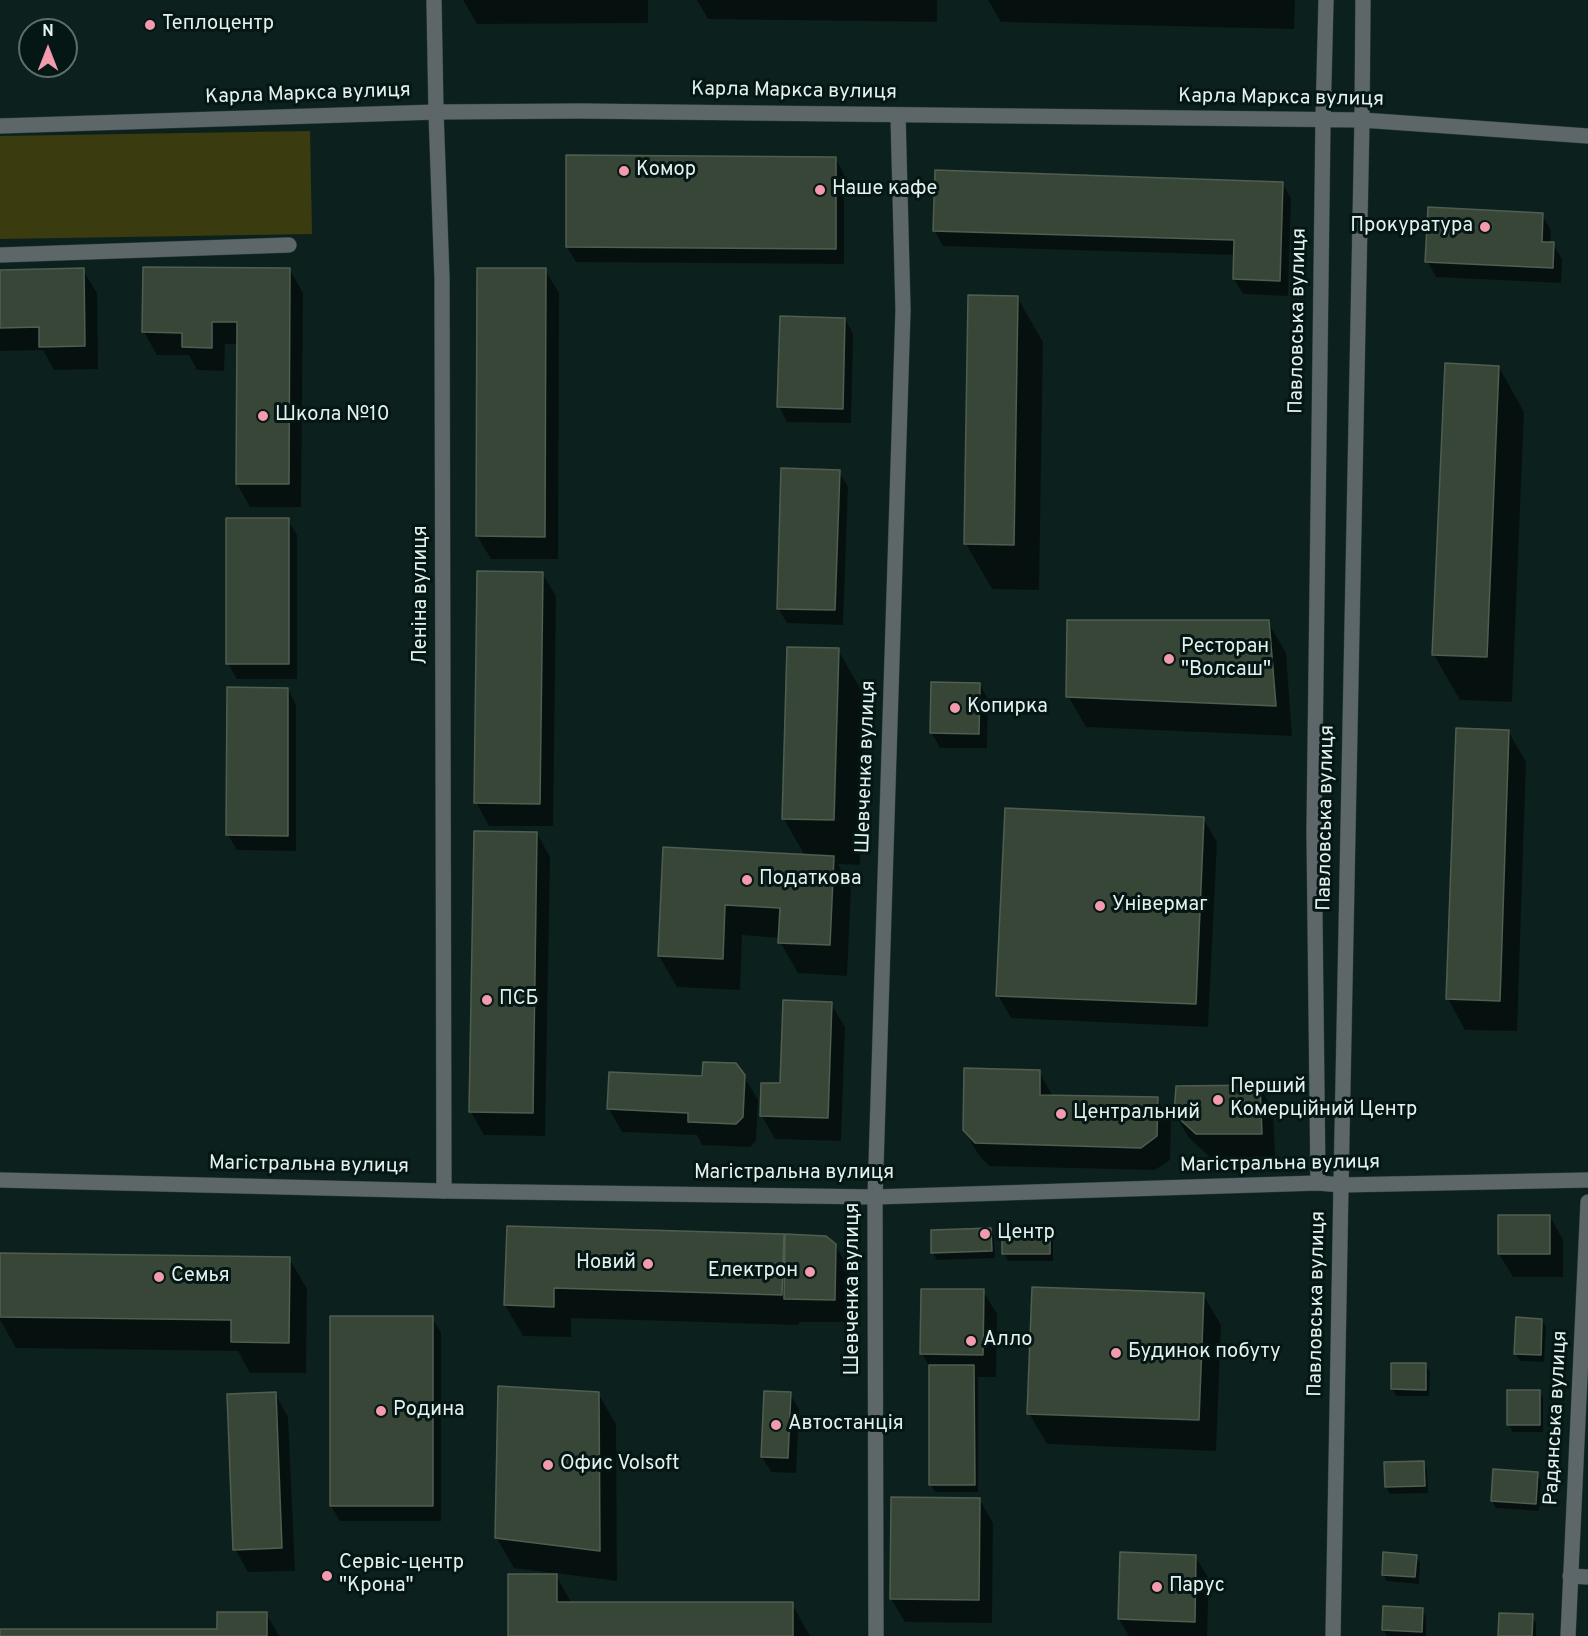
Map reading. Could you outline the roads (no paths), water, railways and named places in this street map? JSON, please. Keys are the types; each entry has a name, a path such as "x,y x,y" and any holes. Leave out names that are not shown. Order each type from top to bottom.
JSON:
{"street":[{"name":"Леніна вулиця","path":"434,0 442,290 444,1191"},
{"name":"Павловська вулиця","path":"1317,1183 1314,831 1326,0"},
{"name":"Павловська вулиця","path":"1333,1636 1363,0"},
{"name":"Карла Маркса вулиця","path":"0,126 436,112 1362,120 1588,136"},
{"name":"Шевченка вулиця","path":"876,1636 875,1197 903,310 898,115"},
{"path":"0,255 289,245"},
{"name":"Магістральна вулиця","path":"0,1180 444,1191 875,1197 1317,1183 1341,1185 1588,1180"},
{"name":"Радянська вулиця","path":"1568,1636 1588,1202"},
{"path":"1570,1576 1588,1577"}],"place":[{"name":"Теплоцентр","path":"150,25"},
{"name":"Комор","path":"624,171"},
{"name":"Наше кафе","path":"820,190"},
{"name":"Прокуратура","path":"1485,227"},
{"name":"Школа №10","path":"263,416"},
{"name":"Ресторан \"Волсаш\"","path":"1169,659"},
{"name":"Копирка","path":"955,708"},
{"name":"Податкова","path":"747,880"},
{"name":"Універмаг","path":"1100,906"},
{"name":"ПСБ","path":"487,1000"},
{"name":"Перший Комерційний Центр","path":"1218,1100"},
{"name":"Центральний","path":"1061,1114"},
{"name":"Центр","path":"985,1234"},
{"name":"Новий","path":"648,1264"},
{"name":"Електрон","path":"810,1272"},
{"name":"Семья","path":"159,1277"},
{"name":"Алло","path":"971,1341"},
{"name":"Будинок побуту","path":"1116,1353"},
{"name":"Родина","path":"381,1411"},
{"name":"Автостанція","path":"776,1425"},
{"name":"Офис Volsoft","path":"548,1465"},
{"name":"Сервіс-центр \"Крона\"","path":"327,1576"},
{"name":"Парус","path":"1157,1587"}]}
